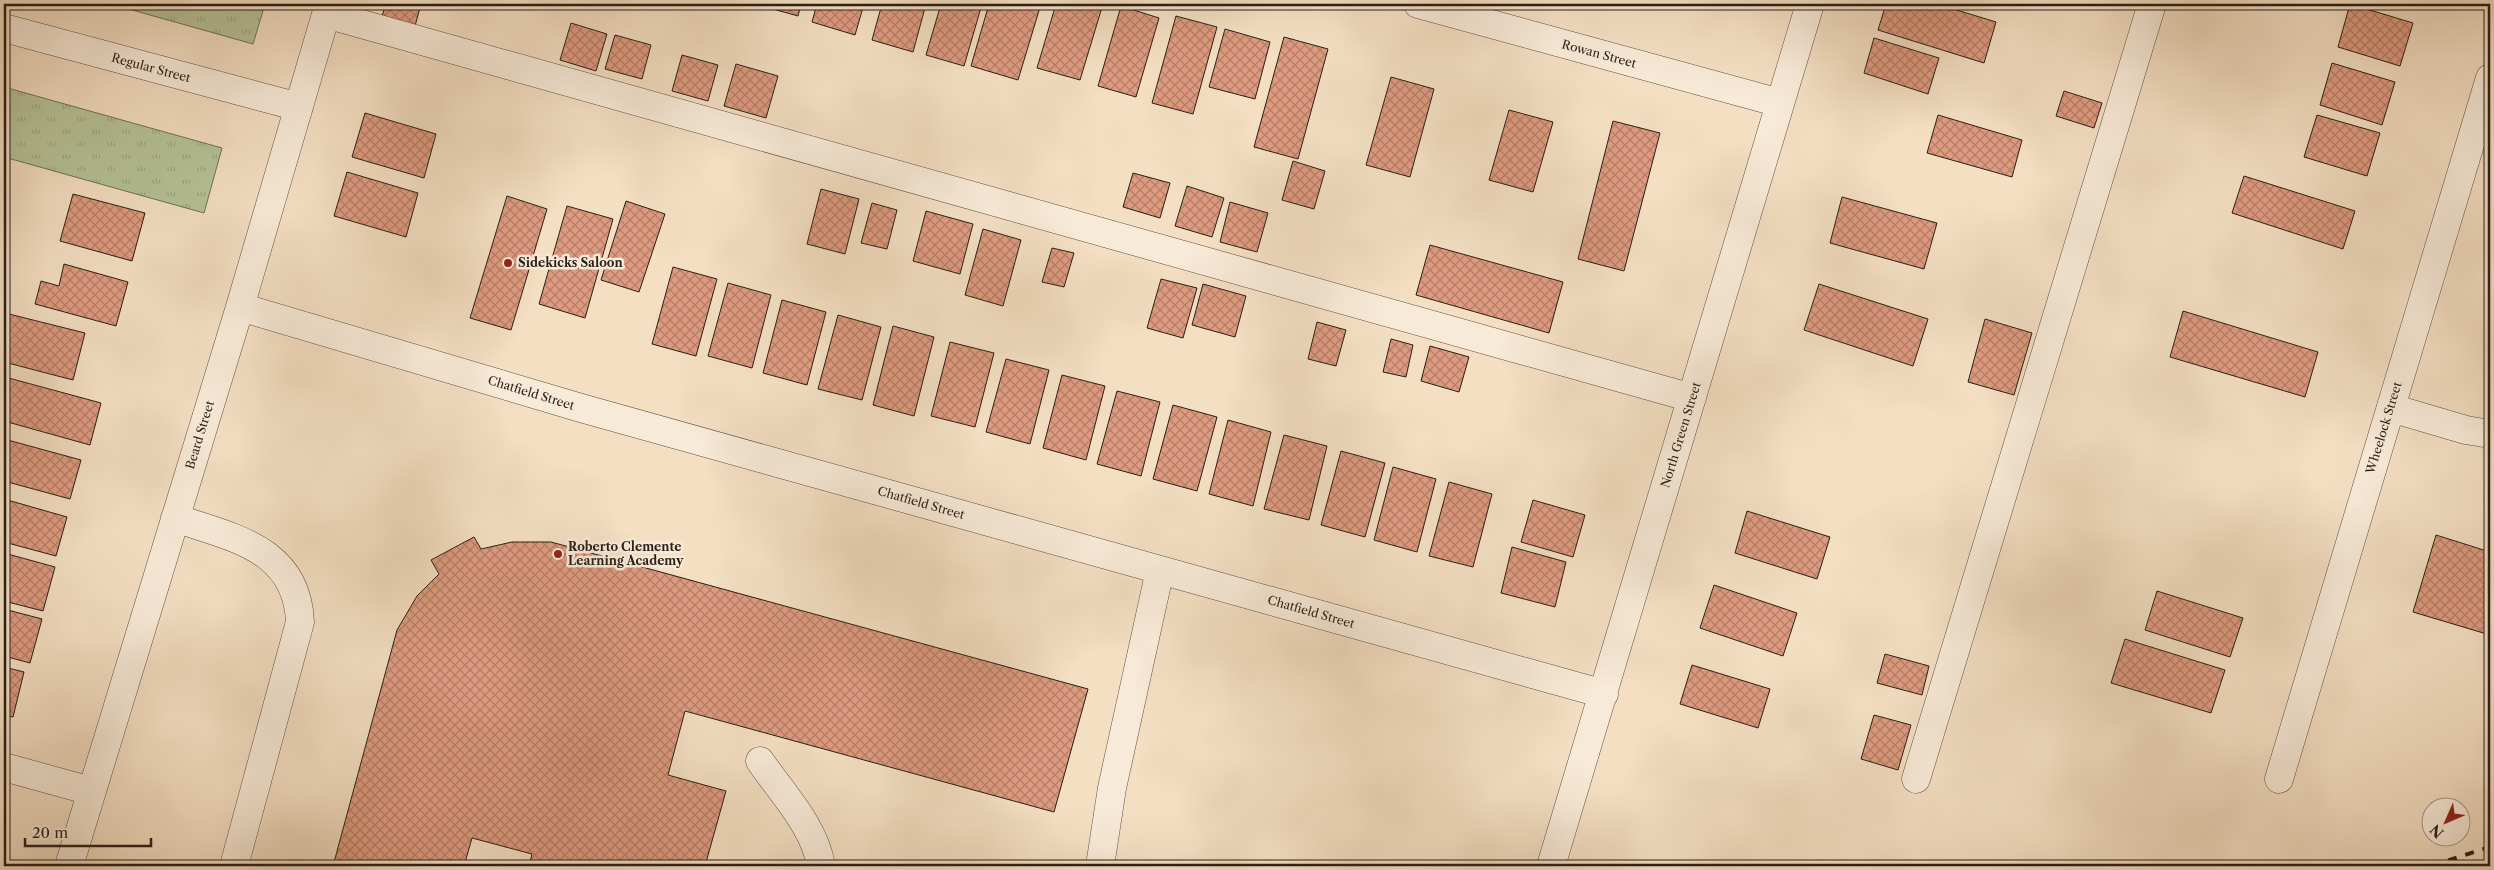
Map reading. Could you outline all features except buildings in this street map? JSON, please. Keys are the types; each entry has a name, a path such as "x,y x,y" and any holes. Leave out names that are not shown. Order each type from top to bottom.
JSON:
{"street":[{"name":"Rowan Street","path":"1418,4 1780,103"},
{"name":"North Green Street","path":"1551,866 1810,4"},
{"path":"1916,779 2152,4"},
{"path":"327,9 1692,398"},
{"name":"Beard Street","path":"68,866 240,307 327,9"},
{"name":"Regular Street","path":"4,28 299,107"},
{"name":"Wheelock Street","path":"2278,779 2490,78"},
{"name":"Chatfield Street","path":"240,307 581,408 1604,694"},
{"path":"2391,408 2466,430 2490,434"},
{"path":"175,518 251,544 272,558 290,579 299,601 300,622 234,866"},
{"path":"1100,866 1112,788 1160,570"},
{"path":"760,761 810,833 819,853 821,866"},
{"path":"4,767 91,791"}],"green space":[{"path":"111,4 265,4 253,44"},
{"path":"4,87 222,148 204,213 4,157"}],"railway":[{"path":"2431,866 2490,847"}],"place":[{"name":"Sidekicks Saloon","path":"508,263"},
{"name":"Roberto Clemente Learning Academy","path":"558,554"}]}
